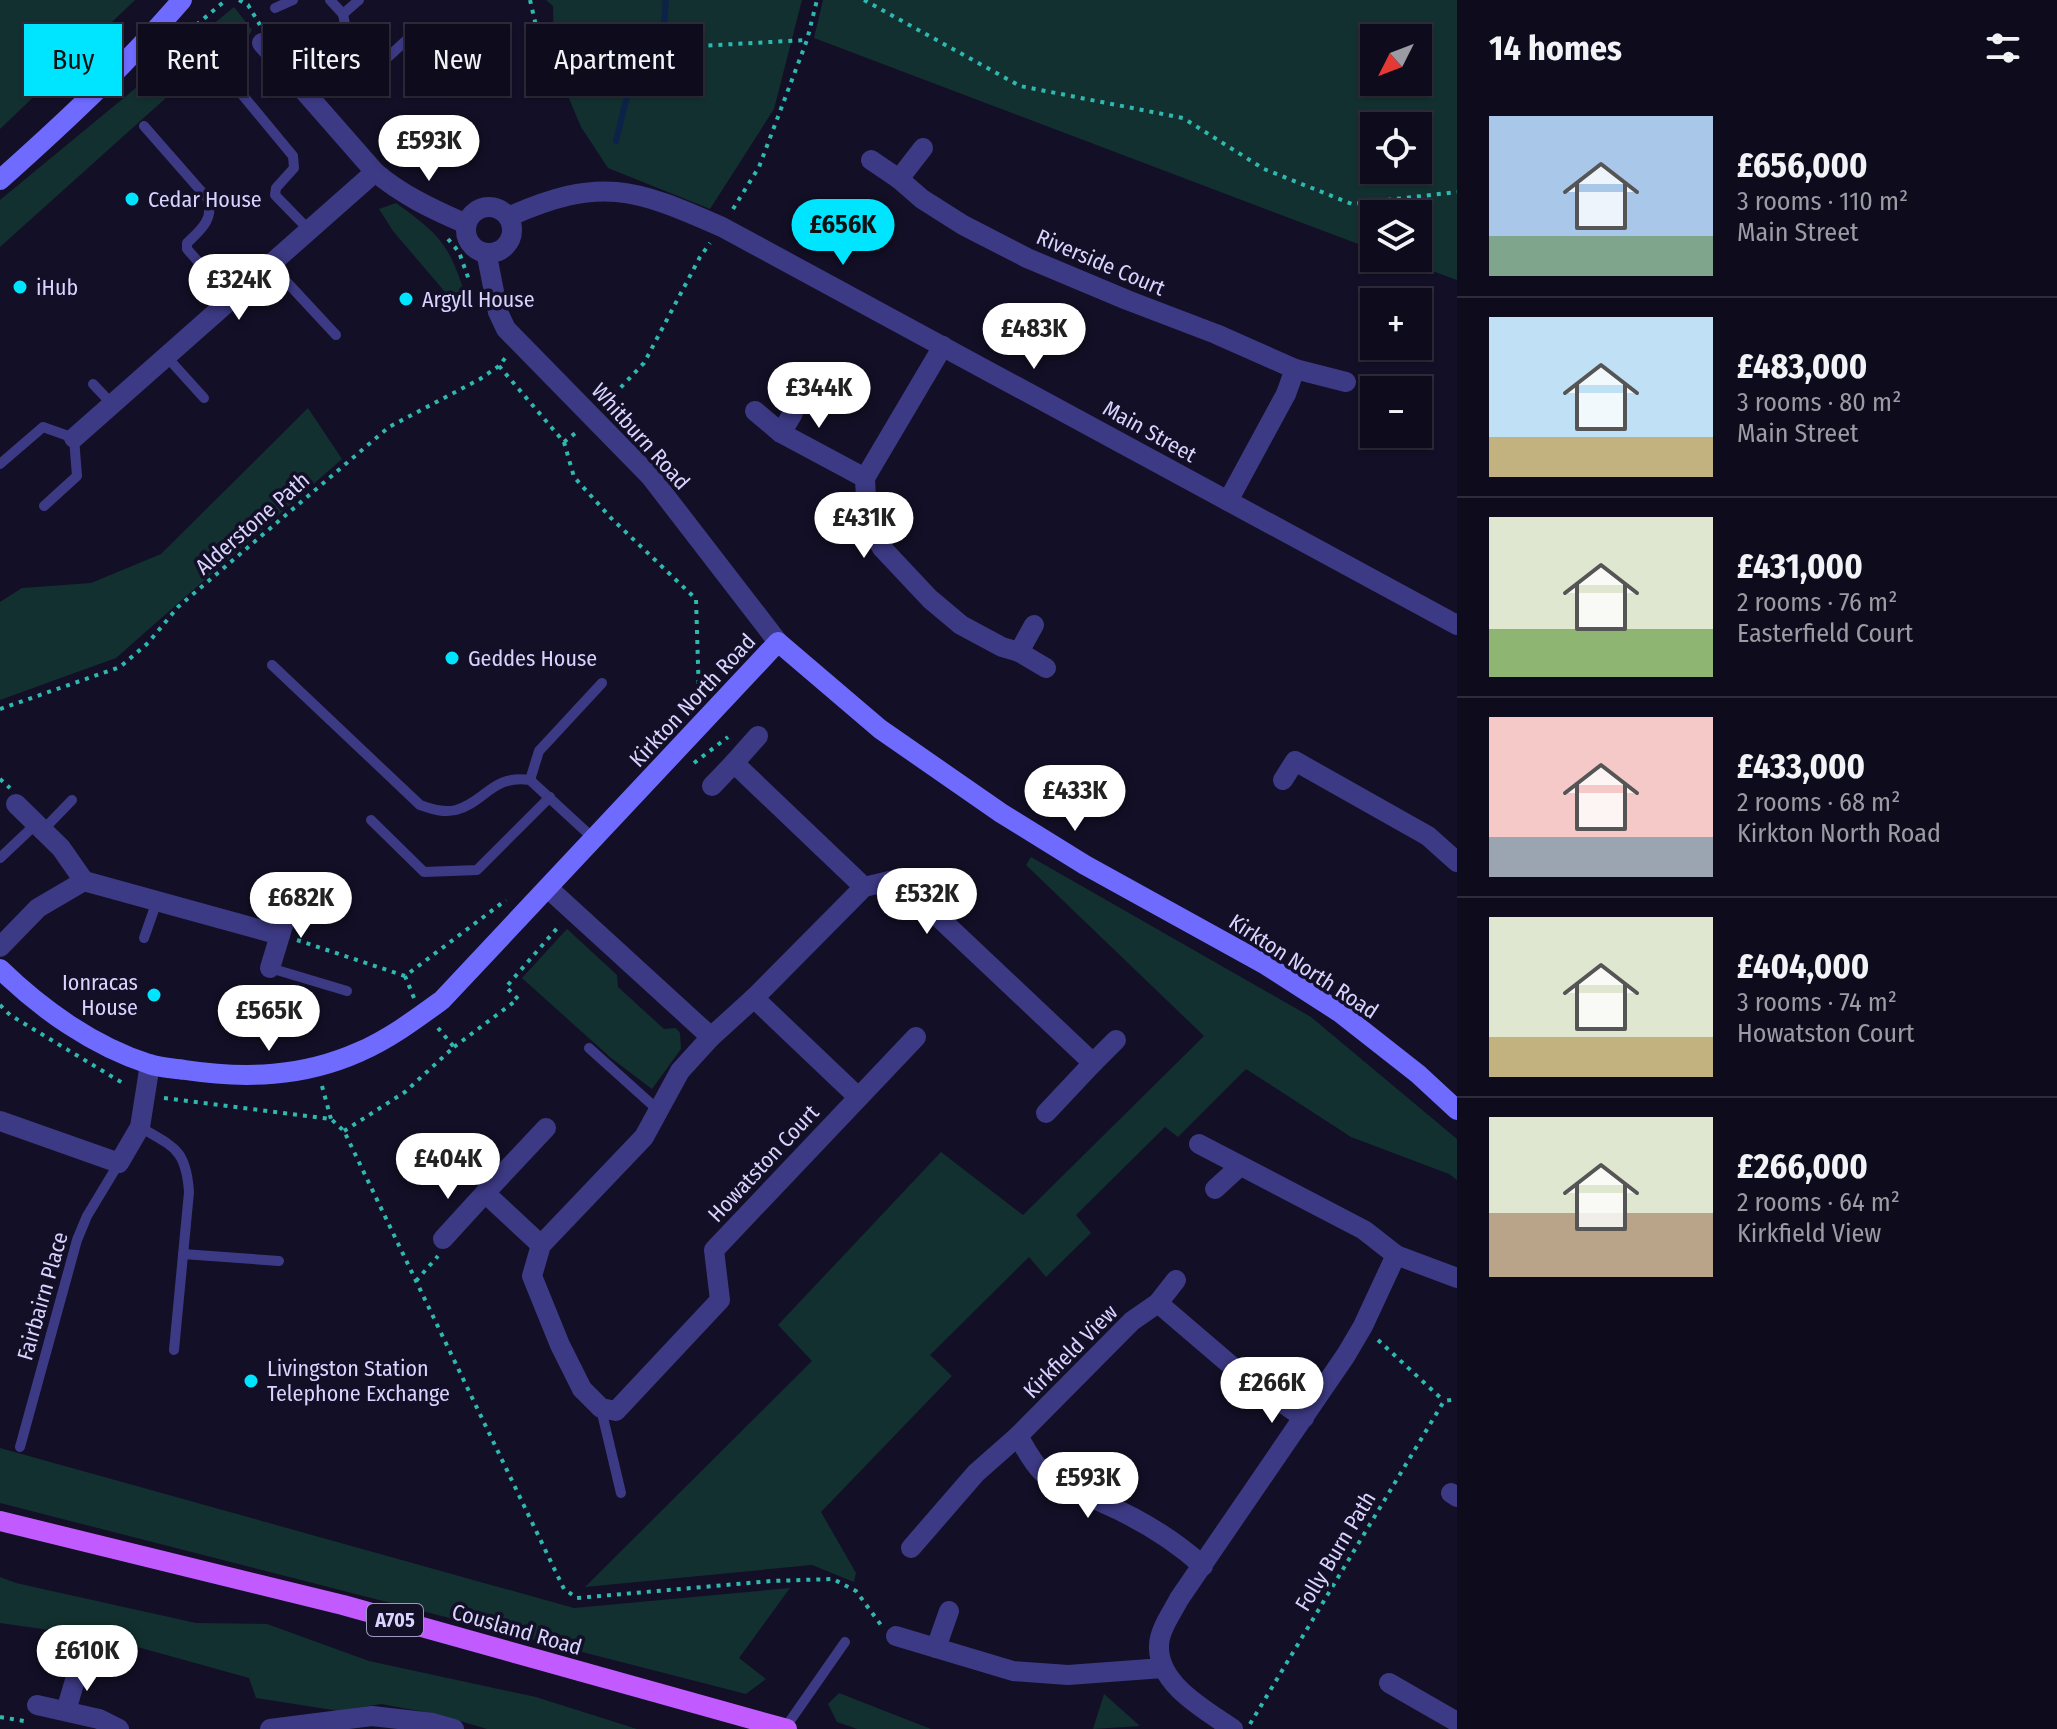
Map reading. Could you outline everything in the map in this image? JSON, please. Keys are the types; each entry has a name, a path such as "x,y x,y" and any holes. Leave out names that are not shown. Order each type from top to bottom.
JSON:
{"main road":[{"path":"0,180 131,56 182,0"},
{"name":"Kirkton North Road","path":"0,969 32,1001 95,1040 150,1064 224,1076 279,1074 316,1067 360,1052 401,1029 442,1000 778,642 880,729 1001,813 1085,865 1266,965 1339,1012 1418,1074 1457,1110"},
{"name":"Cousland Road","path":"0,1521 343,1605 786,1729"}],"street":[{"path":"308,96 375,172 392,186 426,207 464,223"},
{"path":"899,179 923,148"},
{"name":"Riverside Court","path":"871,160 922,199 1027,258 1295,369 1346,382"},
{"path":"74,438 375,172"},
{"name":"Main Street","path":"508,217 562,196 599,191 664,201 722,227 1457,625"},
{"path":"485,206 499,208 508,217 513,230 508,243 487,256 475,250 466,237 464,223 485,206"},
{"name":"Whitburn Road","path":"487,256 498,312 506,329 508,349 650,476 778,642"},
{"path":"943,346 865,478 867,522 882,548 901,571 961,625 1046,668"},
{"path":"1228,501 1286,394 1295,369"},
{"path":"755,411 781,433 865,478"},
{"path":"781,433 793,413"},
{"path":"1019,652 1034,625"},
{"path":"712,786 758,736"},
{"path":"1283,780 1287,756 1428,836 1457,862"},
{"path":"734,763 864,887"},
{"path":"16,804 61,848 84,881 280,935"},
{"path":"601,1408 582,1389 532,1276 541,1245 644,1137 680,1071 864,887 898,879 1093,1063"},
{"path":"0,947 38,908 84,881"},
{"path":"549,889 711,1037"},
{"path":"270,968 291,899"},
{"path":"754,998 858,1097"},
{"name":"Howatston Court","path":"601,1408 616,1411 720,1300 714,1250 916,1037"},
{"path":"1046,1113 1116,1040"},
{"path":"0,1121 119,1163 140,1127 150,1064"},
{"path":"443,1239 546,1128"},
{"path":"1199,1144 1364,1230 1396,1255 1457,1278"},
{"path":"1215,1189 1239,1167"},
{"path":"485,1193 541,1245"},
{"path":"1233,1729 1179,1689 1163,1668 1159,1646 1163,1629 1363,1326 1396,1255"},
{"name":"Kirkfield View","path":"911,1548 976,1473 1018,1436 1132,1321 1158,1303 1176,1280"},
{"path":"1158,1303 1241,1374 1304,1418"},
{"path":"1018,1436 1041,1472 1060,1488 1099,1501 1135,1518 1172,1541 1203,1566"},
{"path":"936,1648 949,1611"},
{"path":"896,1636 1013,1671 1068,1675 1163,1668"},
{"path":"66,1711 75,1680"},
{"path":"1389,1683 1457,1722"},
{"path":"37,1705 99,1719 119,1729"},
{"path":"270,1729 321,1726 372,1716 433,1723 454,1729"}],"lane":[{"path":"275,8 293,0"},
{"path":"330,0 343,14 345,24"},
{"path":"343,14 359,0"},
{"path":"389,56 405,41"},
{"path":"243,96 293,156 294,168 276,188 275,195 309,230"},
{"path":"144,126 208,199 211,209 208,220 187,243 187,249 231,299"},
{"path":"270,264 336,335"},
{"path":"166,356 204,398"},
{"path":"93,384 112,404"},
{"path":"0,464 43,427 74,438 77,476 44,506"},
{"path":"272,665 420,805 442,812 459,809 504,781 516,778 530,780 595,840"},
{"path":"530,780 539,751 602,683"},
{"path":"371,820 424,872 477,870 550,797"},
{"path":"0,858 72,800"},
{"path":"144,938 157,901"},
{"path":"270,968 347,991"},
{"path":"589,1048 658,1110"},
{"path":"140,1127 181,1154 188,1171 189,1192 174,1350"},
{"name":"Fairbairn Place","path":"20,1447 77,1240 87,1216 119,1163"},
{"path":"183,1254 279,1261"},
{"path":"601,1408 621,1493"},
{"path":"786,1729 845,1642"}],"path":[{"path":"131,56 161,57 226,0"},
{"path":"239,0 248,5 263,32 262,43"},
{"path":"530,0 543,56 559,84 584,84 629,38 664,48 807,40"},
{"path":"602,407 644,363 700,257 759,167 807,40 817,0"},
{"path":"864,0 1020,86 1183,118 1264,169 1352,204 1457,192"},
{"path":"443,232 459,252 473,291"},
{"name":"Alderstone Path","path":"0,709 120,667 148,643 178,607 389,427 480,379 499,366 508,349"},
{"path":"499,366 564,442 574,477 611,518 696,599 699,709"},
{"path":"564,442 580,429"},
{"path":"405,976 516,892"},
{"path":"573,910 506,987 518,999 454,1047 405,1092 344,1131 564,1589 577,1598 771,1581 833,1579 856,1591 882,1627 896,1636"},
{"path":"280,935 405,976 416,1001"},
{"path":"433,1024 454,1047"},
{"path":"322,1088 331,1119"},
{"path":"416,1281 445,1248 443,1239"},
{"path":"1363,1326 1444,1401 1457,1399"},
{"name":"Folly Burn Path","path":"1247,1729 1444,1401"}],"green space":[{"path":"0,0 135,0 110,24 24,24 24,96 35,96 0,129"},
{"path":"546,0 802,0 774,109 710,209 608,168 581,127 568,96 703,96 703,24 553,24 553,6"},
{"path":"823,0 1457,0 1457,280 1432,271 1432,200 1360,200 1360,245 814,38"},
{"path":"234,7 252,30 247,39 247,24 213,24"},
{"path":"138,86 138,96 168,96 0,247 0,200"},
{"path":"396,203 442,244 455,266 467,300 451,299 393,231 379,209"},
{"path":"308,408 342,459 116,658 0,700 0,602 22,588 91,583 161,554"},
{"path":"1031,857 1311,1017 1457,1139 1457,1180 1449,1174 1351,1137 1246,1069 1178,1137 1165,1127 1076,1215 1091,1233 1046,1277 1029,1257 930,1355 952,1376 821,1512 856,1573 854,1582 812,1565 585,1587 812,1361 778,1325 941,1152 1023,1215 1204,1036 1026,865"},
{"path":"567,929 617,975 618,987 664,1029 676,1028 680,1033 681,1049 652,1089 611,1058 522,978"},
{"path":"0,1448 574,1608 790,1588 739,1658 766,1679 746,1694 0,1503"},
{"path":"0,1577 196,1623 267,1624 369,1661 536,1697 637,1729 487,1729 436,1714 381,1704 339,1711 256,1698 249,1678 105,1638 0,1623"},
{"path":"839,1693 931,1729 857,1729 837,1722 828,1704"},
{"path":"1104,1694 1140,1726 1093,1729"}],"waterway":[{"path":"616,141 637,56 664,23 666,0"}],"place":[{"name":"Cedar House","path":"132,199"},
{"name":"iHub","path":"20,287"},
{"name":"Argyll House","path":"406,299"},
{"name":"Geddes House","path":"452,658"},
{"name":"Ionracas House","path":"154,995"},
{"name":"Livingston Station Telephone Exchange","path":"251,1381"}]}
